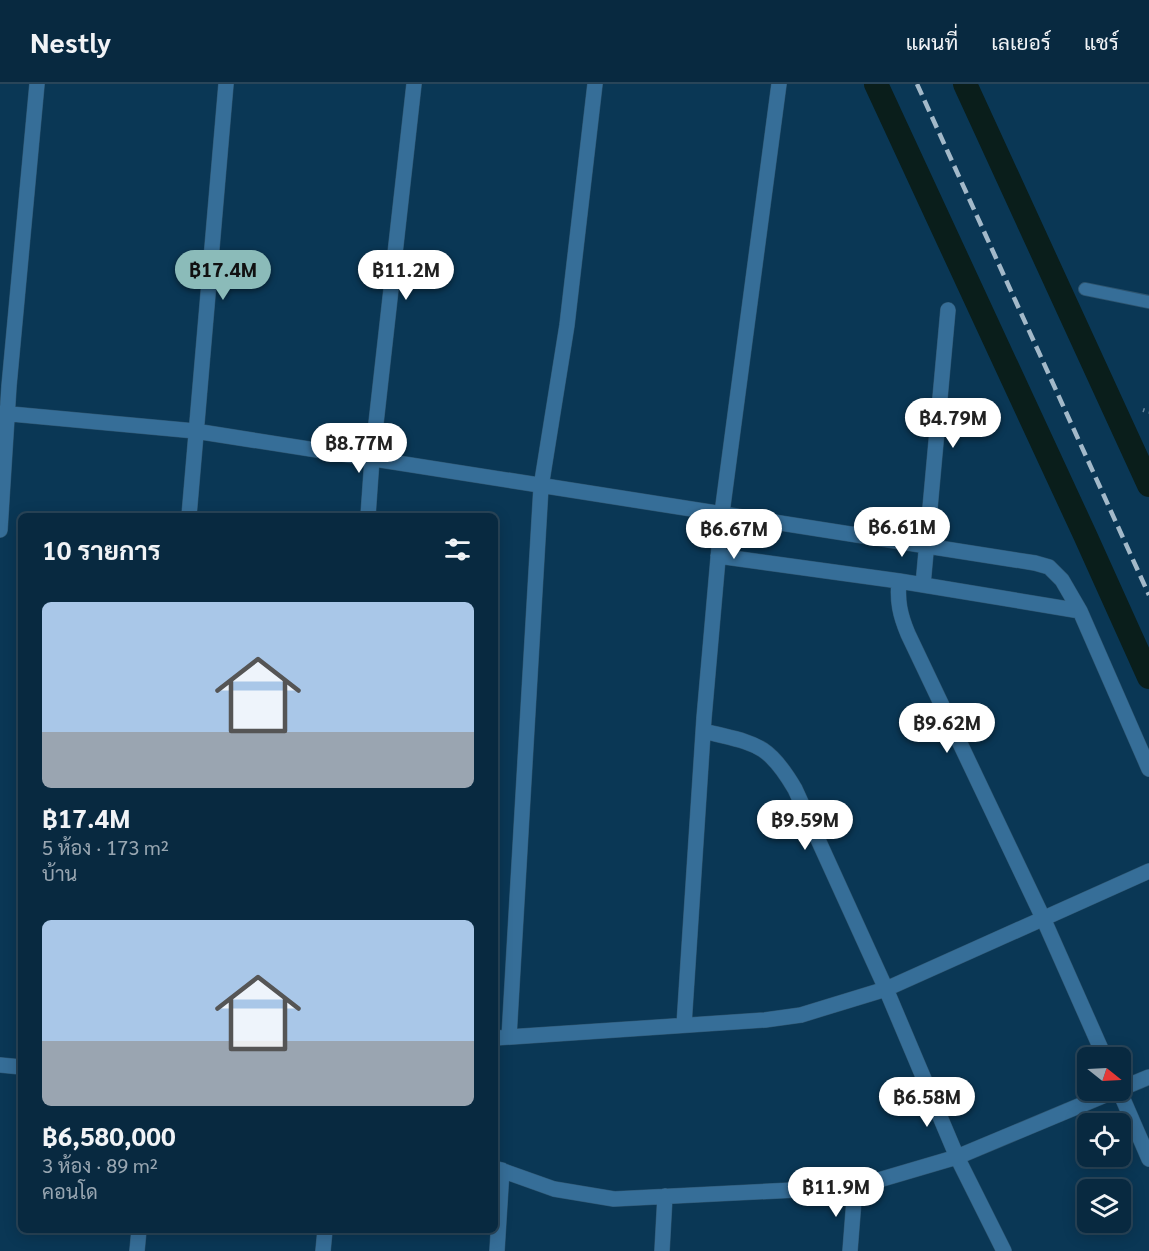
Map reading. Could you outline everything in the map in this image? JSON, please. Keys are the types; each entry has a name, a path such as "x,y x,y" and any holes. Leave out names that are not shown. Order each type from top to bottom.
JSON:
{"street":[{"path":"0,530 4,414 37,84"},
{"path":"189,513 226,84"},
{"path":"368,513 372,459 414,84"},
{"path":"595,84 567,326 542,487 502,1037 765,1020 801,1015 886,989 1149,871"},
{"path":"684,1024 722,513 778,84"},
{"path":"923,585 948,310"},
{"path":"4,414 195,431 542,487 928,545 1049,567 1062,580 1080,611 1149,769"},
{"path":"718,556 899,581 1080,611"},
{"path":"899,581 900,614 908,634 1043,918 1100,1047"},
{"path":"704,731 757,745 771,754 783,768 795,789 886,989 957,1156 1004,1251"},
{"path":"0,1065 18,1067"},
{"path":"1131,1085 1149,1077"},
{"path":"498,1251 498,1169 554,1189 614,1199 855,1187 957,1156 1092,1101"},
{"path":"1124,1101 1149,1159"},
{"path":"850,1251 855,1187"},
{"path":"662,1251 665,1196"},
{"path":"137,1251 139,1233"},
{"path":"323,1251 325,1233"}],"lane":[{"path":"1085,289 1149,302"}],"path":[{"path":"1143,410 1149,412"}],"waterway":[{"path":"876,84 1149,677"},
{"path":"965,84 1149,485"}],"railway":[{"path":"917,84 1149,595"}]}
